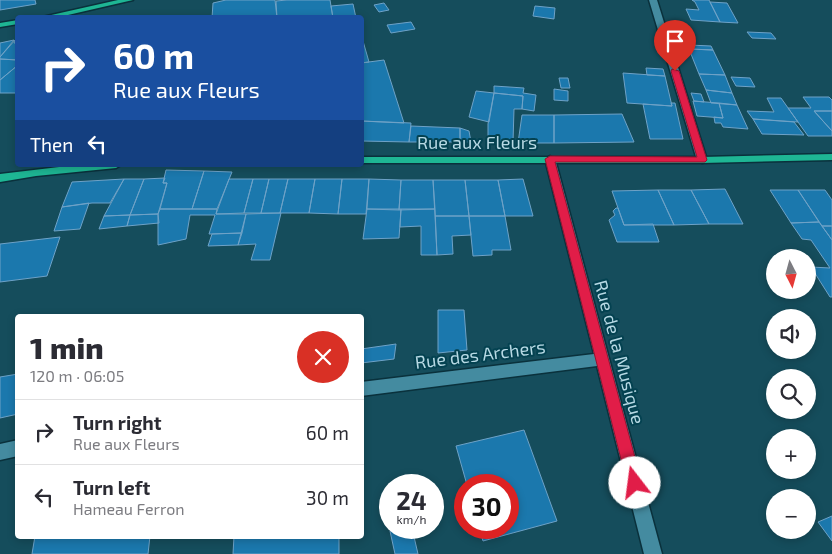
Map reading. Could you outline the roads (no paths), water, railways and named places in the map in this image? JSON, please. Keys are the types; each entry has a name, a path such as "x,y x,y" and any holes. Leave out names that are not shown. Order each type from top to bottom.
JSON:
{"main road":[{"path":"56,15 129,0"},
{"path":"0,25 15,22"},
{"name":"Rue aux Fleurs","path":"364,160 702,160 832,157"},
{"path":"0,178 36,172 93,167"}],"street":[{"path":"653,0 702,160"},
{"name":"Rue de la Musique","path":"550,159 653,554"},
{"name":"Rue des Archers","path":"364,389 603,359"},
{"path":"0,452 15,449"}]}
